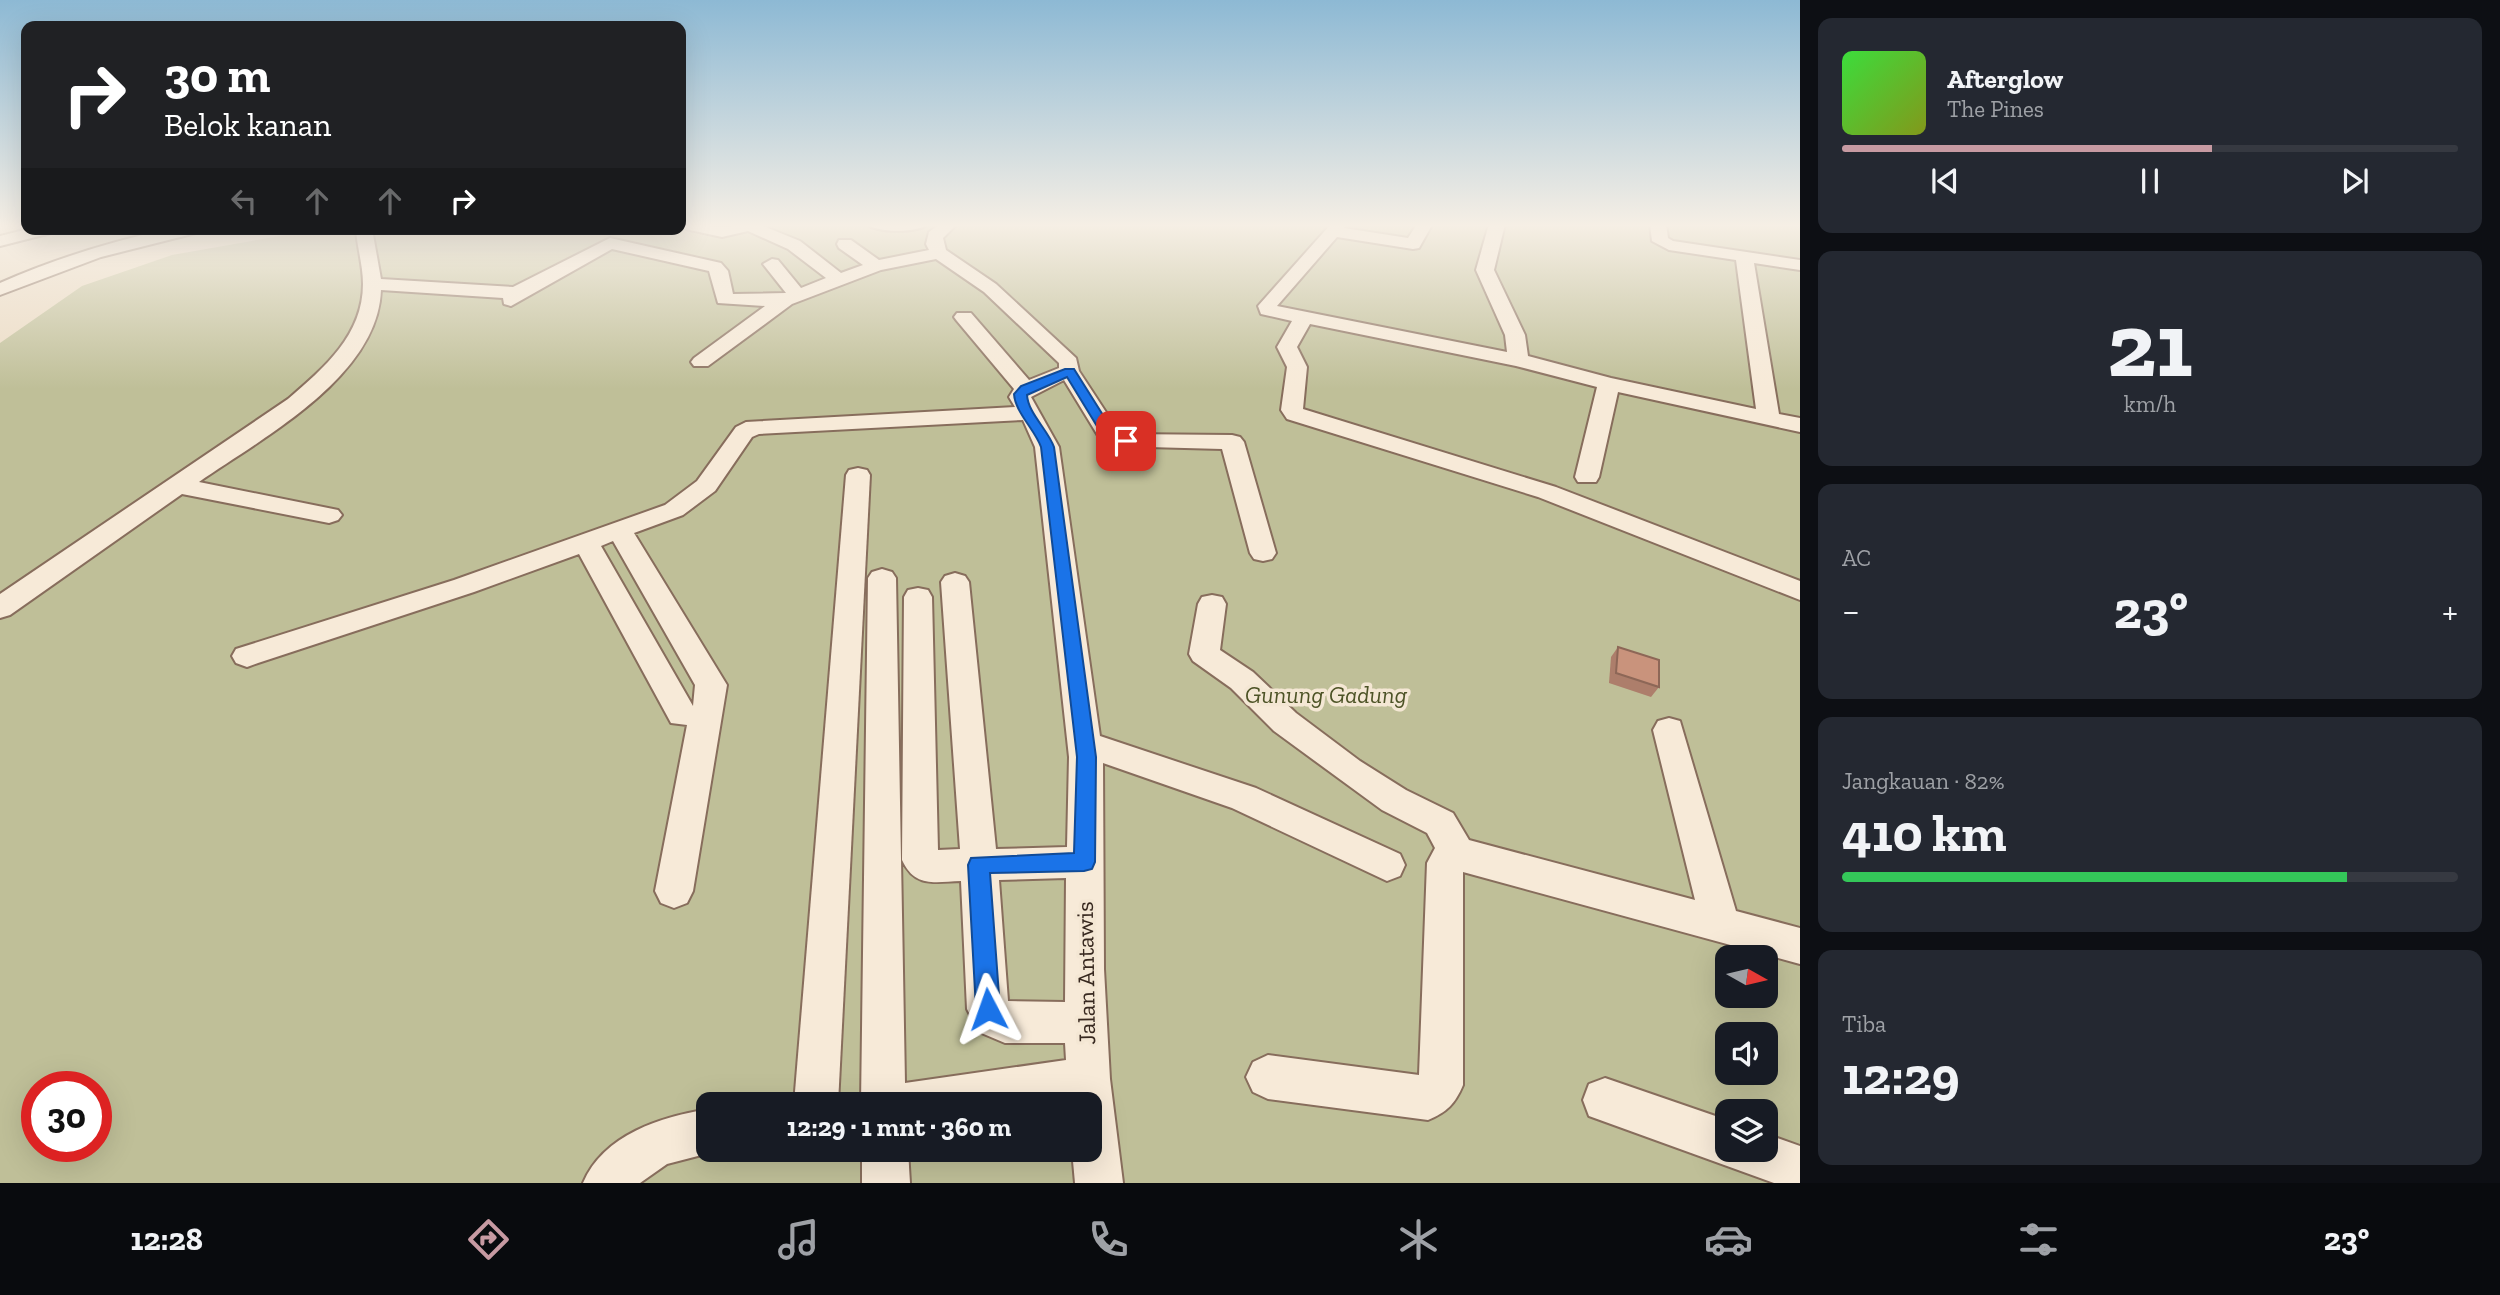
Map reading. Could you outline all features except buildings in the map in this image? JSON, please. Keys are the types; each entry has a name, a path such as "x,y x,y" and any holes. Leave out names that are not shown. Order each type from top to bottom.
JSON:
{"street":[{"path":"0,290 25,279"},
{"path":"0,608 296,404 323,381 342,360 365,326 370,312 371,279"},
{"path":"372,284 513,297 545,279"},
{"path":"720,279 724,299 792,298"},
{"path":"781,279 792,298"},
{"path":"701,362 792,298 834,279"},
{"path":"977,279 1069,362 1069,371 1108,434 1118,441 1232,442 1263,553"},
{"path":"1290,279 1267,306 1270,311 1518,360 1609,384 1800,425"},
{"path":"1489,279 1516,335 1518,360"},
{"path":"1747,279 1769,419"},
{"name":"Jalan Antawis","path":"964,317 1026,401 1047,447 1085,744 1088,790 1084,862 1088,1079 1098,1183"},
{"path":"1303,319 1287,344 1297,367 1292,410 1295,414 1547,492 1800,591"},
{"path":"247,656 621,531 687,503 706,486 744,432 754,427 1026,401 1069,371"},
{"path":"1587,477 1609,384"},
{"path":"817,1092 858,475"},
{"path":"175,485 329,515"},
{"path":"621,531 711,685 710,703 702,728 681,835 674,891"},
{"path":"586,543 682,715"},
{"path":"882,578 883,1092"},
{"path":"955,582 979,865 988,1009 994,1018 1005,1022 1087,1023"},
{"path":"918,597 920,860 925,866 933,867 1084,862"},
{"path":"1212,604 1202,650 1204,654 1242,680 1285,722 1348,770 1394,800 1440,823 1458,855 1800,946"},
{"path":"1669,730 1720,924"},
{"path":"1085,744 1244,798 1387,865"},
{"path":"1268,1077 1428,1098 1441,1085 1445,863 1458,855"},
{"name":"Jalan Antawis","path":"993,1092 1088,1079"},
{"path":"1605,1100 1715,1139"},
{"path":"607,1183 644,1149 668,1138 696,1134"},
{"path":"1778,1161 1800,1169"},
{"path":"885,1162 886,1183"}],"green space":[{"name":"Gunung Gadung","path":"102,279 1800,279 1800,1183 0,1183 0,343 82,286"}],"route":[{"path":"988,1009 979,865 1084,862 1088,790 1046,440 1027,413 1020,394 1025,389 1069,371 1108,434 1118,441 1126,441"}]}
